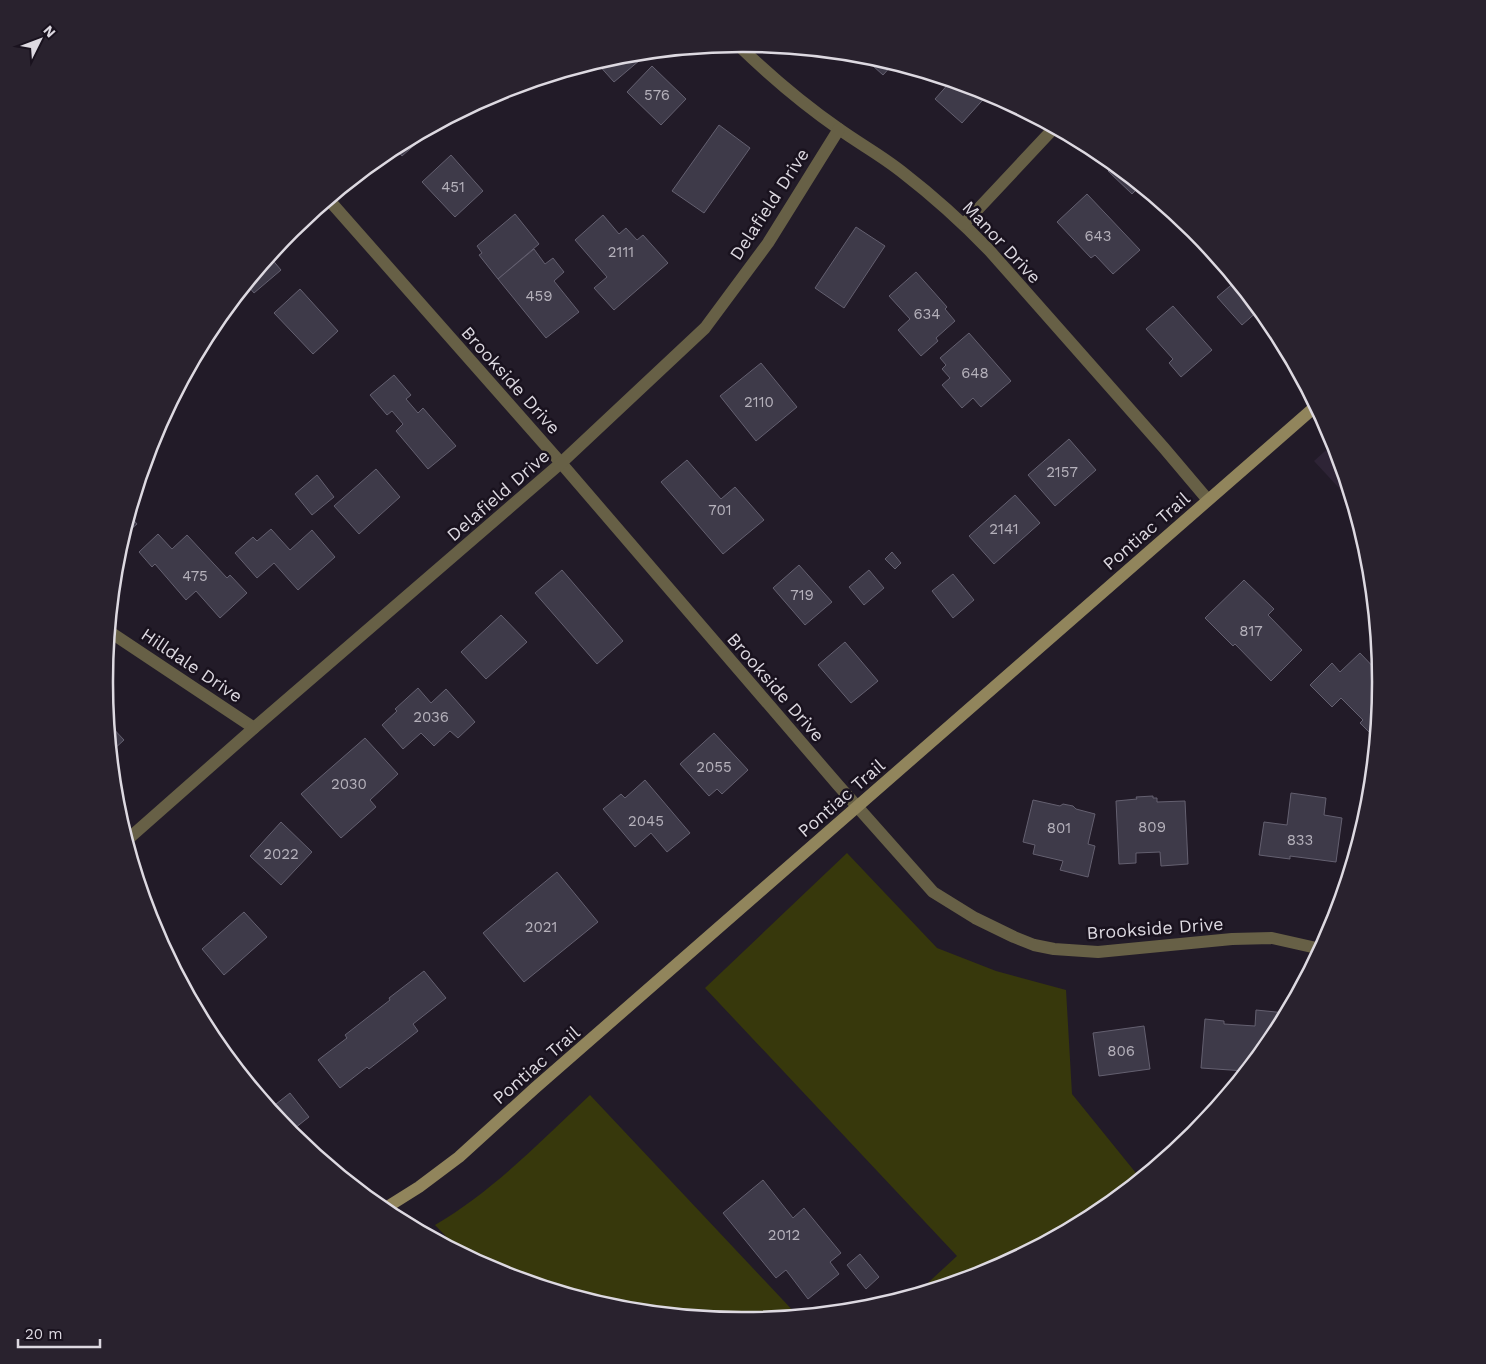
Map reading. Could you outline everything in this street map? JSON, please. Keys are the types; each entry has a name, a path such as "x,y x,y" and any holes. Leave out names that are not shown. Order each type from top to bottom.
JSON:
{"main road":[{"name":"Pontiac Trail","path":"392,1204 420,1187 459,1157 535,1088 1311,410"}],"street":[{"name":"Manor Drive","path":"745,52 766,73 839,129 902,172 945,206 964,224 1151,433 1208,500"},
{"name":"Delafield Drive","path":"133,835 561,463 705,328 768,242 839,129"},
{"path":"964,224 1050,133"},
{"name":"Brookside Drive","path":"333,205 561,463 857,807 933,892 976,918 1014,937 1034,945 1054,949 1098,952 1232,939 1272,938 1314,947"},
{"name":"Hilldale Drive","path":"116,636 254,728"}],"shaded area":[{"path":"1328,449 1343,492 1314,461"},
{"path":"847,853 937,948 996,971 1066,990 1072,1094 1136,1173 1093,1205 1021,1247 984,1264 927,1283 957,1256 705,988"},
{"path":"590,1095 792,1309 743,1312 702,1310 661,1306 580,1290 502,1264 447,1237 435,1225 477,1197 535,1147"}],"building":[{"path":"638,62 614,82 602,69"},
{"path":"652,66 686,99 661,125 627,92"},
{"path":"874,67 888,70 883,75"},
{"path":"946,86 983,100 962,123 935,99"},
{"path":"719,125 750,148 704,213 672,191"},
{"path":"412,147 402,156 400,154"},
{"path":"451,155 483,191 455,217 422,182"},
{"path":"1109,170 1135,191 1132,194"},
{"path":"1087,194 1140,250 1113,274 1095,255 1091,258 1057,222"},
{"path":"515,214 539,244 498,279 479,255 482,253 477,246"},
{"path":"603,215 619,234 626,228 637,240 643,235 668,263 614,310 594,288 607,277 575,240"},
{"path":"856,227 885,246 844,308 815,288"},
{"path":"534,249 545,264 553,258 564,272 554,281 579,312 546,338 498,279"},
{"path":"274,262 281,270 254,293 251,290"},
{"path":"916,272 947,307 945,309 955,321 936,338 938,341 921,356 898,330 910,319 889,296"},
{"path":"1231,285 1254,315 1242,325 1217,297"},
{"path":"300,289 338,331 313,354 274,313"},
{"path":"1173,306 1212,350 1181,377 1169,363 1173,359 1146,329"},
{"path":"969,333 1011,381 981,407 973,398 962,408 942,385 950,378 942,369 946,365 940,358"},
{"path":"761,363 797,407 756,441 720,396"},
{"path":"394,375 411,395 406,399 418,413 423,408 456,446 428,469 396,431 403,424 392,411 387,415 370,395"},
{"path":"1069,439 1096,470 1055,506 1028,475"},
{"path":"687,460 721,499 735,487 764,520 723,554 661,482"},
{"path":"376,469 400,497 359,534 334,506"},
{"path":"317,475 334,497 312,515 295,494"},
{"path":"1015,495 1040,523 994,564 969,536"},
{"path":"271,529 290,550 312,530 335,557 298,590 274,563 257,578 235,553 253,537 257,541"},
{"path":"158,534 172,549 187,535 227,578 230,575 247,593 220,618 196,591 186,600 155,564 152,567 139,552"},
{"path":"892,552 901,563 895,569 885,559"},
{"path":"799,565 832,602 805,625 773,588"},
{"path":"562,570 623,641 597,664 535,593"},
{"path":"869,570 884,588 864,605 849,587"},
{"path":"953,574 974,600 953,618 932,591"},
{"path":"1244,580 1274,609 1268,615 1302,650 1271,681 1235,644 1233,646 1205,618"},
{"path":"501,615 527,642 486,679 461,652"},
{"path":"845,642 878,681 851,703 818,665"},
{"path":"1360,653 1372,665 1370,733 1360,723 1363,720 1341,698 1332,707 1310,685 1332,663 1340,672"},
{"path":"418,688 431,703 446,689 475,722 458,738 450,731 434,746 421,733 403,749 382,725 397,711 395,709"},
{"path":"116,731 124,740 117,746"},
{"path":"714,733 748,770 722,794 717,789 709,796 680,764"},
{"path":"365,738 398,774 370,800 376,807 341,838 301,794"},
{"path":"645,780 690,833 667,852 651,833 635,847 603,809 621,794 625,798"},
{"path":"1291,793 1326,798 1324,815 1342,818 1336,862 1290,856 1290,859 1259,855 1264,822 1287,825"},
{"path":"1153,796 1153,798 1157,798 1157,802 1185,801 1188,864 1161,866 1160,852 1136,853 1136,863 1119,864 1116,801"},
{"path":"1033,800 1060,806 1063,804 1073,806 1076,809 1095,814 1088,844 1095,846 1088,877 1060,870 1063,861 1033,854 1035,845 1023,842"},
{"path":"281,822 312,852 281,885 250,856"},
{"path":"557,872 598,922 524,982 483,933"},
{"path":"244,912 267,937 224,975 202,949"},
{"path":"424,971 446,998 413,1024 418,1031 369,1069 367,1067 340,1088 318,1060 347,1038 345,1035 390,1000 389,998"},
{"path":"1256,1010 1278,1012 1238,1070 1201,1068 1205,1019 1224,1021 1224,1024 1255,1026"},
{"path":"1144,1026 1150,1069 1099,1076 1093,1033"},
{"path":"290,1093 309,1117 297,1126 276,1104"},
{"path":"763,1180 793,1218 804,1208 841,1253 830,1262 839,1274 808,1299 786,1270 776,1278 723,1213"},
{"path":"860,1254 879,1277 866,1289 847,1265"}]}
